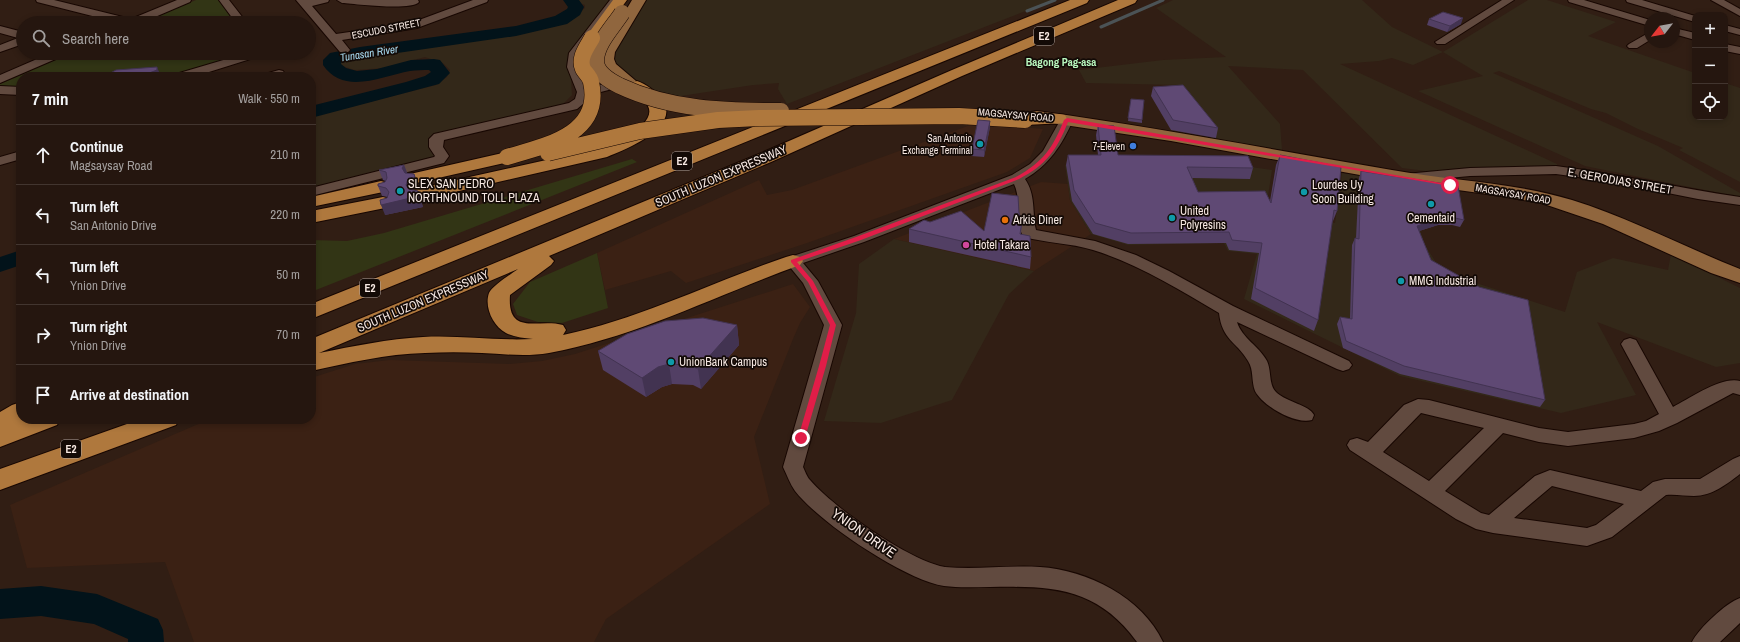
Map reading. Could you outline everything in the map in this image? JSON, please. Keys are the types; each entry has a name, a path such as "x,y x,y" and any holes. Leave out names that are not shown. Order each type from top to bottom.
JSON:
{"highway":[{"name":"E2","path":"316,310 1082,0"},
{"name":"SOUTH LUZON EXPRESSWAY","path":"316,346 643,210 957,73 1130,0"},
{"path":"622,3 592,38 581,58 582,65 592,84 592,109 588,120 566,136 539,147 507,157 469,166 418,186 601,152 631,141 651,126 658,118 659,112 655,102 648,94 628,81"},
{"path":"469,166 508,163 661,127 732,119 976,116 1063,119"},
{"path":"316,202 382,195 316,215"},
{"path":"643,210 541,263 508,286 500,293 498,301 499,310 504,319 511,327 528,333 560,330 703,286 767,270"},
{"path":"316,363 372,350 423,344 483,345 509,348 547,346 584,338 670,309 793,261"},
{"path":"316,302 429,263"},
{"path":"0,424 16,414"},
{"path":"0,438 35,424"},
{"name":"E2","path":"0,479 129,424"},
{"path":"0,479 154,424"}],"main road":[{"path":"628,81 610,68 606,59 608,52 639,0"},
{"name":"MAGSAYSAY ROAD","path":"622,3 598,51 596,61 597,67 604,76 620,85 645,96 670,104 696,109 720,110 959,110 1022,117"},
{"name":"MAGSAYSAY ROAD","path":"1063,119 1211,143 1404,178 1450,185 1497,189 1536,196 1621,225 1740,277"}],"street":[{"path":"41,0 104,16"},
{"path":"148,16 186,0"},
{"path":"224,0 237,16"},
{"path":"302,2 324,0"},
{"path":"342,0 394,4 414,2"},
{"name":"ESCUDO STREET","path":"334,38 413,26 483,0"},
{"path":"1441,42 1509,0"},
{"path":"1573,0 1644,21"},
{"path":"1631,0 1692,18"},
{"path":"1716,0 1740,13"},
{"path":"302,2 314,16"},
{"path":"316,191 439,160 442,156 436,147 436,139 439,137 573,106 581,101 583,93 581,82 574,68 573,57 575,51 609,6 622,3"},
{"path":"316,18 344,50"},
{"path":"0,29 16,34"},
{"path":"1728,29 1740,32"},
{"path":"1680,33 1692,36"},
{"path":"1633,46 1644,40"},
{"path":"0,49 16,43"},
{"path":"1728,48 1740,52"},
{"path":"1728,60 1740,59"},
{"path":"16,72 45,60"},
{"path":"196,72 236,60"},
{"path":"0,79 16,72"},
{"path":"583,93 628,81"},
{"path":"0,90 16,91"},
{"path":"793,261 858,239 1018,178 1031,171 1045,160 1058,142 1063,119"},
{"path":"0,161 16,156"},
{"name":"E. GERODIAS STREET","path":"1404,178 1470,172 1556,170 1607,176 1740,202"},
{"path":"1018,178 1024,187 1026,225 1029,234 1095,246 1150,267 1227,310 1343,365"},
{"name":"YNION DRIVE","path":"793,261 810,281 833,325 823,366 793,467 802,485 822,504 858,533 901,559 937,575 962,577 1055,578 1076,584 1102,594 1121,607 1151,642"},
{"path":"1227,310 1228,322 1234,335 1257,360 1260,368 1262,387 1268,395 1288,408 1305,415"},
{"path":"1630,344 1670,418"},
{"path":"1737,470 1705,486 1697,488 1667,486 1660,488 1642,500 1604,531 1587,537 1493,524 1476,520 1364,449 1411,410 1418,406 1429,407 1539,435 1568,439 1586,438 1634,431 1652,426 1728,387 1733,386 1740,388"},
{"path":"1431,492 1499,425"},
{"path":"1493,524 1542,482 1550,478 1642,500"},
{"path":"1704,642 1740,608"}],"shaded area":[{"path":"576,0 612,0 570,64 572,95 557,110 518,115 431,137 436,158 316,189 316,116 436,85 447,77 450,70 443,63 425,57 384,68 355,70 339,65 337,61 340,58 422,47 450,45 556,24 579,13 585,8 585,5 577,2"},
{"path":"646,0 1054,0 787,104 778,89 779,83 753,85 674,97 644,86 618,71 611,55"},
{"path":"1173,0 1362,0 1392,27 1443,52 1413,65 1392,58 1379,61 1340,64 1557,164 1557,167 1533,166 1426,171 1402,168 1303,70 1228,66 1280,124 1282,150 1210,138 1213,130 1180,85 1086,83 1079,70 1163,60 1226,57 1156,8"},
{"path":"1528,0 1547,0 1616,22 1588,36 1692,72 1692,120 1728,120 1728,84 1740,88 1740,182 1679,150 1683,148 1638,129 1606,113 1591,109 1499,71 1493,73 1658,146 1740,193 1740,197 1585,166 1418,91 1483,76 1443,52"},
{"path":"976,123 1043,129 1030,158 1007,172 807,243 686,283 671,271 605,290 597,253 759,180 767,195 792,190"},
{"path":"1065,165 1244,166 1272,170 1266,209 1335,223 1342,173 1404,181 1425,245 1440,269 1473,282 1565,312 1577,272 1613,258 1668,270 1671,254 1740,288 1740,363 1716,367 1597,322 1636,395 1561,413 1400,376 1244,299 1257,254 1228,251 1224,243 1128,245 1091,234 1070,200"},
{"path":"1041,182 1068,184 1070,200 1091,234 1034,271 894,239"},
{"path":"894,239 1034,271 1009,294 952,400 881,423 824,421 856,313 859,264"},
{"path":"793,284 810,307 800,323 793,339 754,437 770,504 606,619 594,642 194,642 165,562 27,568 10,505 198,424 316,424 316,376 355,364 390,360 510,364 542,361 575,354"}],"green space":[{"path":"196,0 218,0 230,16 158,16"},
{"path":"56,60 224,60 186,72 28,72"},
{"path":"16,77 16,88 0,87 0,84"},
{"path":"632,159 637,162 316,290 316,240 347,241 384,233"},
{"path":"597,253 608,308 562,323 538,322 517,315 513,304 530,282"}],"building":[{"path":"1443,12 1463,18 1450,26 1429,19"},
{"path":"157,67 157,70 152,72 112,72 116,70"},
{"path":"1183,85 1218,128 1173,120 1153,87"},
{"path":"1131,99 1144,100 1142,120 1128,118"},
{"path":"978,120 990,121 984,150 972,149"},
{"path":"1098,125 1114,126 1118,155 1248,156 1253,168 1187,167 1198,192 1265,191 1271,203 1280,155 1341,167 1337,211 1334,210 1318,320 1255,288 1262,243 1232,240 1229,232 1131,233 1095,223 1074,190 1068,155 1101,155"},
{"path":"404,165 402,168 405,173 414,174 415,177 408,179 406,185 409,189 418,191 419,196 381,205 380,200 387,198 389,192 386,188 378,186 378,184 385,182 387,178 386,172 379,170"},
{"name":"MMG Industrial","path":"1361,171 1458,186 1464,220 1442,218 1417,226 1431,260 1479,287 1528,300 1545,400 1404,366 1346,341 1340,317 1352,319 1355,238 1359,239"},
{"path":"992,193 1018,196 1019,213 1022,221 1020,234 1030,236 1031,257 909,229 924,220 930,222 961,211 984,231"},
{"path":"703,318 737,325 698,369 689,365 669,364 658,367 642,378 598,351 627,334 665,321"}],"waterway":[{"name":"Tunasan River","path":"316,111 413,86 432,80 441,73 434,64 411,65 368,76 348,76 339,72 332,65 332,60 336,57 360,52 516,31 561,20 574,12 576,7 571,0"},
{"path":"1027,11 1055,0"},
{"path":"1101,27 1163,0"},
{"name":"Tunasan River","path":"0,265 16,259"},
{"name":"Tunasan River","path":"0,604 41,601 97,609 145,630 146,642"}],"place":[{"name":"San Antonio Exchange Terminal","path":"980,144"},
{"name":"7-Eleven","path":"1133,146"},
{"name":"SLEX SAN PEDRO NORTHNOUND TOLL PLAZA","path":"400,191"},
{"name":"Lourdes Uy Soon Building","path":"1304,192"},
{"name":"Cementaid","path":"1431,204"},
{"name":"United Polyresins","path":"1172,218"},
{"name":"Arkis Diner","path":"1005,220"},
{"name":"Hotel Takara","path":"966,245"},
{"name":"MMG Industrial","path":"1401,281"},
{"name":"UnionBank Campus","path":"671,362"}],"district":[{"name":"Bagong Pag-asa","path":"1061,62"}],"route":[{"path":"801,438 823,366 833,325 824,305 810,281 793,261 858,239 1018,178 1031,171 1045,160 1058,142 1067,120 1211,143 1450,185"}]}
